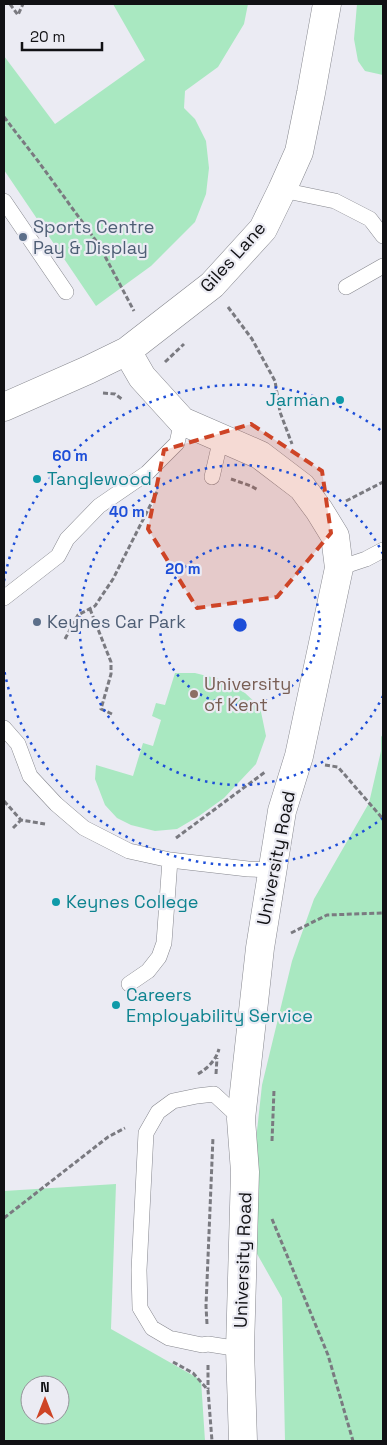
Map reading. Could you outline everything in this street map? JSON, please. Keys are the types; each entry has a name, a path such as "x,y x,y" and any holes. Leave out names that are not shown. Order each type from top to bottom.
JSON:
{"street":[{"name":"Giles Lane","path":"4,406 79,374 137,343 212,285 263,229 299,152 327,4"},
{"name":"University Road","path":"137,343 142,377 182,421 260,454 302,487 335,536 339,568 299,756 282,811 260,948 241,1119 245,1172 240,1349 243,1441"}],"lane":[{"path":"282,190 335,201 370,219 383,236"},
{"path":"4,201 66,292"},
{"path":"346,287 383,266"},
{"path":"4,598 58,556 68,539 99,506 147,473 177,443 182,421"},
{"path":"213,473 221,438"},
{"path":"339,568 383,550"},
{"path":"4,728 18,744 30,776 56,804 84,828 128,851 166,859 272,870"},
{"path":"129,984 148,971 160,957 164,943 166,859"},
{"path":"240,1349 208,1344 202,1345 169,1338 152,1328 140,1308 139,1270 146,1134 158,1112 173,1101 214,1094 241,1119"}],"path":[{"path":"10,4 18,15 23,4"},
{"path":"4,117 99,245 137,343"},
{"path":"226,303 252,339 275,381 280,412 295,448"},
{"path":"213,473 251,486 259,492"},
{"path":"344,502 383,482"},
{"path":"65,640 78,615 95,606 113,580 158,490"},
{"path":"90,609 111,662 111,674 101,709 112,714"},
{"path":"318,764 338,767 383,819"},
{"path":"166,859 164,847 268,770"},
{"path":"4,801 21,820 52,825"},
{"path":"13,828 21,820"},
{"path":"289,926 288,934 327,915 383,913"},
{"path":"214,1094 219,1049"},
{"path":"192,1076 200,1072 217,1057"},
{"path":"272,1145 274,1086"},
{"path":"4,1218 108,1137 127,1127 126,1130"},
{"path":"212,1441 208,1390 206,1306 213,1136"},
{"path":"269,1214 328,1355 352,1441"},
{"path":"171,1361 193,1373 208,1390"}],"highlighted area":[{"path":"251,424 322,471 331,533 277,597 197,608 148,529 164,450"}],"green space":[{"path":"113,4 248,4 244,24 218,67 185,91 184,108 195,119 206,141 209,168 206,194 195,222 151,266 96,306 4,170 4,56 55,124 145,60"},
{"path":"357,4 383,4 383,75 365,71 358,61 354,39"},
{"path":"175,673 195,673 219,679 245,693 260,707 266,736 256,764 224,798 177,829 155,831 131,825 117,818 105,805 95,779 96,765 133,776 143,743 153,746 161,720 152,716 156,703 165,705"},
{"path":"383,734 383,1441 285,1441 282,1298 252,1245 253,1167 262,1085 292,961 314,899 369,803"},
{"path":"116,1184 111,1329 201,1380 205,1441 4,1441 4,1191"}],"place":[{"name":"Sports Centre Pay & Display","path":"23,237"},
{"name":"Jarman","path":"340,400"},
{"name":"Tanglewood","path":"37,479"},
{"name":"Keynes Car Park","path":"37,622"},
{"name":"University of Kent","path":"194,694"},
{"name":"Keynes College","path":"56,902"},
{"name":"Careers Employability Service","path":"116,1005"}]}
